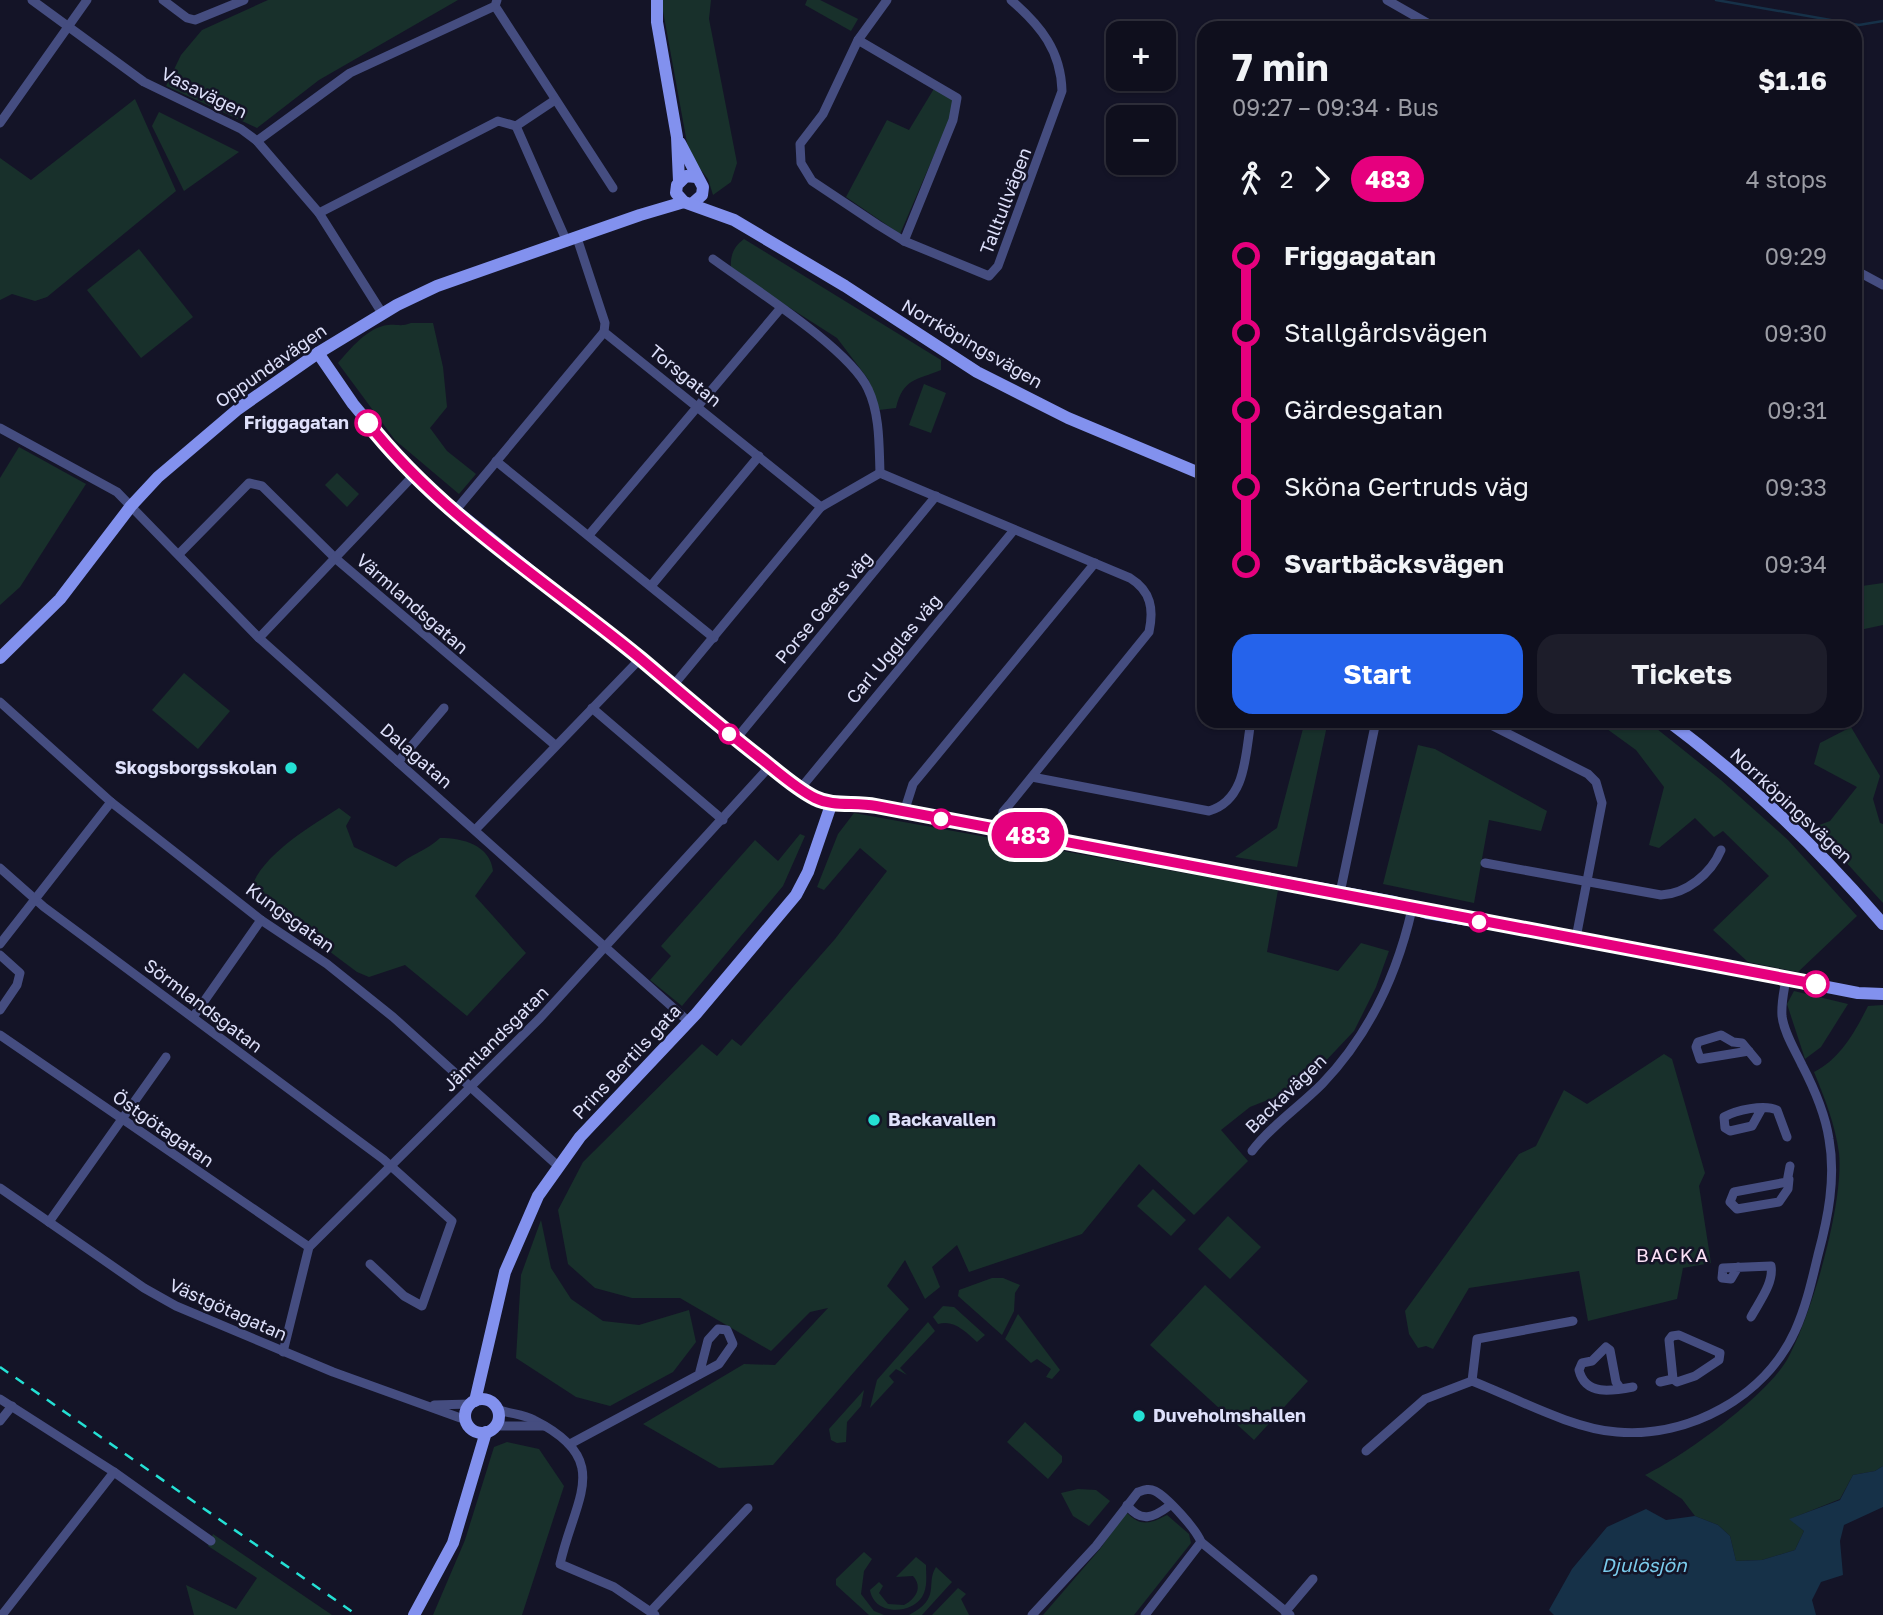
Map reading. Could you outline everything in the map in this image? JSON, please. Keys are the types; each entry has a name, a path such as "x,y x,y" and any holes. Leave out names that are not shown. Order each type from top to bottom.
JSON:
{"street":[{"name":"Vasavägen","path":"32,0 144,82 241,128 257,141 319,213 382,313"},
{"path":"0,123 87,0"},
{"path":"163,0 187,18 195,20 244,0"},
{"path":"649,0 657,22"},
{"path":"657,0 657,22 677,136 678,197 689,203 703,192 702,183 696,177 677,136"},
{"path":"887,0 858,40 957,98 953,120 904,240"},
{"name":"Talltullvägen","path":"858,40 823,114 800,144 798,150 804,172 812,181 904,240 989,276 998,266 1062,91 1060,64 1052,46 1036,23 1011,0"},
{"path":"1387,0 1424,21"},
{"path":"257,141 350,73 496,3 612,188"},
{"path":"516,126 555,100"},
{"path":"319,213 498,121 516,126 572,240 605,323 604,332 455,511"},
{"path":"678,184 686,176 696,177"},
{"name":"Oppundavägen","path":"640,215 678,184"},
{"name":"Norrköpingsvägen","path":"703,192 734,220"},
{"name":"Oppundavägen","path":"0,658 60,599 131,506 158,477 216,427 318,353 382,313 437,286 640,215 689,203"},
{"name":"Norrköpingsvägen","path":"689,203 734,220 845,286 977,372 1068,418 1197,472"},
{"path":"713,259 839,353 862,377 875,412 880,473"},
{"path":"1862,274 1883,285"},
{"path":"589,535 780,309"},
{"name":"Torsgatan","path":"604,332 821,507"},
{"path":"318,353 353,404 414,476 770,766 800,789 831,805 850,802 1394,902 1412,909 1858,993 1883,994"},
{"name":"Dalagatan","path":"0,428 102,482 131,506 260,638 688,1021"},
{"path":"651,586 759,456"},
{"path":"496,461 714,638"},
{"path":"880,473 1095,563 1140,585 1152,608 1149,632 1003,812 999,830"},
{"path":"672,687 821,507 880,473"},
{"path":"260,638 414,476"},
{"name":"Värmlandsgatan","path":"178,554 248,483 254,482 262,486 335,558 555,745"},
{"name":"Porse Geets väg","path":"736,739 936,496"},
{"name":"Carl Ugglas väg","path":"800,789 1014,530"},
{"path":"904,812 913,784 1095,563"},
{"path":"476,829 640,659"},
{"name":"Kungsgatan","path":"0,702 111,802 261,919 359,988 558,1166"},
{"path":"398,762 444,708"},
{"path":"592,708 723,820"},
{"path":"1032,777 1209,811 1219,808 1237,792 1250,728"},
{"path":"1340,893 1375,728"},
{"path":"1497,728 1577,767 1596,782 1602,803 1576,938"},
{"name":"Norrköpingsvägen","path":"1677,728 1739,778 1806,840 1883,923"},
{"name":"Jämtlandsgatan","path":"309,1247 606,947 770,766"},
{"path":"0,944 111,802"},
{"name":"Prins Bertils gata","path":"468,1424 486,1361 497,1301 515,1243 538,1196 580,1137 688,1021 799,891 831,805"},
{"path":"1485,863 1641,893 1670,895 1693,884 1716,861 1721,850"},
{"name":"Sörmlandsgatan","path":"0,868 35,899 390,1165 452,1222 422,1306 404,1296 370,1264"},
{"name":"Backavägen","path":"1252,1150 1266,1132 1323,1083 1364,1030 1386,990 1412,909"},
{"path":"194,1017 261,919"},
{"path":"0,955 16,968 19,978 0,1010"},
{"path":"1366,1451 1424,1399 1472,1381 1591,1429 1641,1432 1670,1429 1719,1410 1742,1396 1771,1369 1795,1332 1803,1310 1824,1233 1832,1160 1824,1115 1783,1018 1786,979"},
{"name":"Östgötagatan","path":"0,1035 309,1247"},
{"path":"1749,1051 1700,1059 1696,1048 1698,1042 1721,1035 1733,1042 1742,1042 1757,1061"},
{"path":"50,1222 166,1057"},
{"path":"1762,1108 1777,1110 1787,1137"},
{"path":"1789,1179 1734,1192 1730,1202 1737,1209 1779,1202 1788,1189 1789,1179 1790,1166"},
{"name":"Västgötagatan","path":"0,1188 168,1302 282,1352 425,1405 468,1424"},
{"path":"282,1352 309,1247"},
{"path":"1738,1267 1764,1264 1771,1265 1773,1270 1771,1280 1751,1317"},
{"path":"1472,1381 1477,1339 1573,1321"},
{"path":"570,1444 719,1364 728,1354 733,1340 727,1330 718,1329 711,1335 699,1374"},
{"path":"1660,1382 1673,1379 1677,1382 1695,1376 1719,1360 1720,1353 1679,1335 1672,1336 1669,1340 1673,1379"},
{"path":"1621,1389 1616,1382 1610,1350 1606,1347 1601,1349 1592,1361 1582,1363 1580,1374 1583,1382 1591,1387 1621,1389 1633,1387"},
{"name":"Prins Bertils gata","path":"414,1615 453,1543 475,1464 491,1429 494,1406 486,1361"},
{"path":"0,1399 114,1472 211,1541"},
{"path":"472,1403 494,1406 530,1418 570,1444 580,1458 584,1480 560,1564 614,1587 653,1613 748,1508"},
{"name":"Västgötagatan","path":"425,1405 472,1403"},
{"path":"0,1422 12,1406"},
{"path":"475,1464 468,1424 491,1429 545,1426"},
{"path":"7,1613 114,1472"},
{"path":"1032,1615 1096,1546 1138,1492 1147,1489 1156,1491 1197,1532 1200,1542 1288,1613 1312,1579"},
{"path":"1127,1505 1138,1517 1145,1518 1169,1506"},
{"path":"1145,1615 1200,1542"}],"green space":[{"path":"268,0 458,0 319,80 257,128 166,86 181,55 202,30"},
{"path":"661,0 711,0 709,19 737,163 731,182 713,195 708,179 689,154"},
{"path":"807,0 820,0 858,19 851,31 805,5"},
{"path":"935,87 953,99 950,118 900,234 846,197 887,120 909,130"},
{"path":"135,99 176,191 47,297 35,301 12,294 0,300 0,158 31,180"},
{"path":"159,112 239,152 184,191 152,126"},
{"path":"744,239 941,360 941,370 907,385 896,408 879,410 868,379 837,338 731,270 733,252"},
{"path":"139,249 193,317 141,358 87,290"},
{"path":"433,323 443,367 447,407 430,428 447,451 476,474 459,494 395,440 338,363 373,330 388,325"},
{"path":"924,384 946,393 931,433 909,425"},
{"path":"19,447 86,484 20,587 0,605 0,478"},
{"path":"337,473 359,494 347,507 325,485"},
{"path":"1883,583 1883,625 1862,630 1862,586"},
{"path":"184,673 230,711 198,749 152,710"},
{"path":"1303,728 1327,728 1297,867 1235,857 1277,828"},
{"path":"1606,728 1656,728 1721,780 1788,840 1857,916 1798,972 1748,962 1713,930 1769,876 1723,831 1714,837 1695,818 1659,848 1649,845 1664,787 1636,750"},
{"path":"1852,728 1880,776 1873,799 1880,823 1883,824 1883,903 1814,827 1830,821 1857,787 1814,764 1820,743"},
{"path":"1418,745 1435,749 1547,811 1541,831 1489,820 1474,903 1383,884"},
{"path":"339,808 351,817 346,826 354,847 396,867 440,838 466,842 487,855 493,871 475,896 526,953 467,1016 405,965 369,977 357,972 250,892 255,879 274,855 300,833"},
{"name":"Backavallen","path":"854,813 1278,890 1267,952 1338,971 1361,943 1389,951 1376,987 1354,1031 1301,1087 1250,1107 1221,1130 1248,1161 1194,1215 1139,1164 1082,1234 969,1272 957,1245 932,1267 940,1287 925,1299 905,1260 887,1286 909,1309 773,1465 719,1468 643,1424 744,1364 775,1365 828,1308 810,1312 771,1351 680,1298 632,1298 595,1288 568,1264 558,1210 583,1162 702,1044 717,1056 732,1039 741,1046 835,939 887,871 860,848 824,890 817,887 838,834"},
{"path":"800,834 805,836 783,886 682,1006 650,980 671,956 661,946 755,840 778,861"},
{"path":"1794,991 1848,1004 1821,1047 1805,1059 1787,1004"},
{"path":"1883,1005 1883,1466 1875,1471 1853,1475 1840,1499 1790,1519 1804,1531 1795,1550 1762,1560 1736,1561 1730,1536 1718,1525 1695,1516 1682,1499 1645,1475 1702,1440 1744,1407 1778,1373 1788,1358 1816,1287 1837,1200 1839,1153 1826,1102 1814,1072 1839,1052 1868,1006"},
{"path":"1664,1054 1672,1059 1705,1173 1699,1186 1711,1263 1683,1268 1677,1299 1588,1321 1579,1271 1469,1288 1433,1349 1426,1346 1418,1348 1409,1334 1405,1311 1519,1154 1536,1146 1564,1090 1587,1104"},
{"path":"1153,1189 1186,1220 1171,1236 1137,1206"},
{"path":"1228,1216 1261,1247 1230,1279 1198,1249"},
{"path":"541,1220 551,1268 571,1299 603,1321 639,1325 689,1310 696,1342 673,1372 610,1406 576,1397 516,1358 521,1275"},
{"path":"992,1278 1003,1278 1020,1285 1015,1293 1014,1311 1002,1335 958,1296 959,1290"},
{"path":"1205,1285 1308,1381 1254,1440 1150,1345"},
{"path":"943,1306 954,1307 985,1335 977,1342 954,1325 938,1324 933,1317"},
{"path":"1018,1314 1060,1370 1052,1379 1046,1377 1051,1369 1037,1359 1031,1363 1005,1339"},
{"path":"928,1322 935,1331 900,1368 907,1375 896,1369 889,1376 894,1382 870,1408 877,1380"},
{"path":"864,1390 861,1406 847,1422 846,1442 837,1443 831,1440 829,1429"},
{"path":"1025,1422 1062,1456 1062,1462 1048,1479 1007,1442"},
{"path":"507,1442 539,1449 564,1486 522,1615 433,1615 465,1540 494,1447"},
{"path":"1078,1489 1096,1490 1110,1501 1089,1526 1073,1516 1061,1493"},
{"path":"1126,1512 1141,1522 1167,1515 1189,1534 1191,1543 1134,1615 1043,1615 1100,1549"},
{"path":"213,1534 332,1615 194,1615 186,1585 236,1609 257,1578 208,1546"},
{"path":"864,1552 872,1559 864,1571 861,1594 874,1611 884,1615 869,1615 836,1585 836,1579"},
{"path":"916,1557 926,1565 926,1585 922,1597 909,1607 901,1609 893,1610 878,1604 870,1590 879,1582 883,1586 879,1593 888,1604 904,1605 915,1596 918,1588 913,1576 896,1577"},
{"path":"936,1567 952,1582 922,1615 909,1615 926,1603"},
{"path":"958,1588 966,1594 961,1599 969,1615 932,1615"}],"water":[{"name":"Djulösjön","path":"1883,1466 1883,1507 1844,1525 1840,1541 1843,1575 1821,1582 1812,1600 1816,1615 1554,1615 1549,1610 1572,1569 1607,1527 1646,1509 1666,1520 1695,1516 1718,1525 1730,1536 1736,1561 1762,1560 1795,1550 1804,1531 1789,1519 1840,1500 1853,1475 1875,1471"}],"waterway":[{"path":"1716,0 1836,21"},
{"path":"1862,24 1883,21"}],"railway":[{"path":"0,1367 357,1615"}],"bus line":[{"name":"483","path":"368,423 414,476 455,511 640,659 714,723 800,789 831,805 850,802 876,806 1394,902 1427,913 1576,938 1816,984"}],"place":[{"name":"Friggagatan","path":"368,423"},
{"name":"Skogsborgsskolan","path":"291,768"},
{"name":"Backavallen","path":"874,1120"},
{"name":"Duveholmshallen","path":"1139,1416"}],"district":[{"name":"BACKA","path":"1673,1255"}]}
